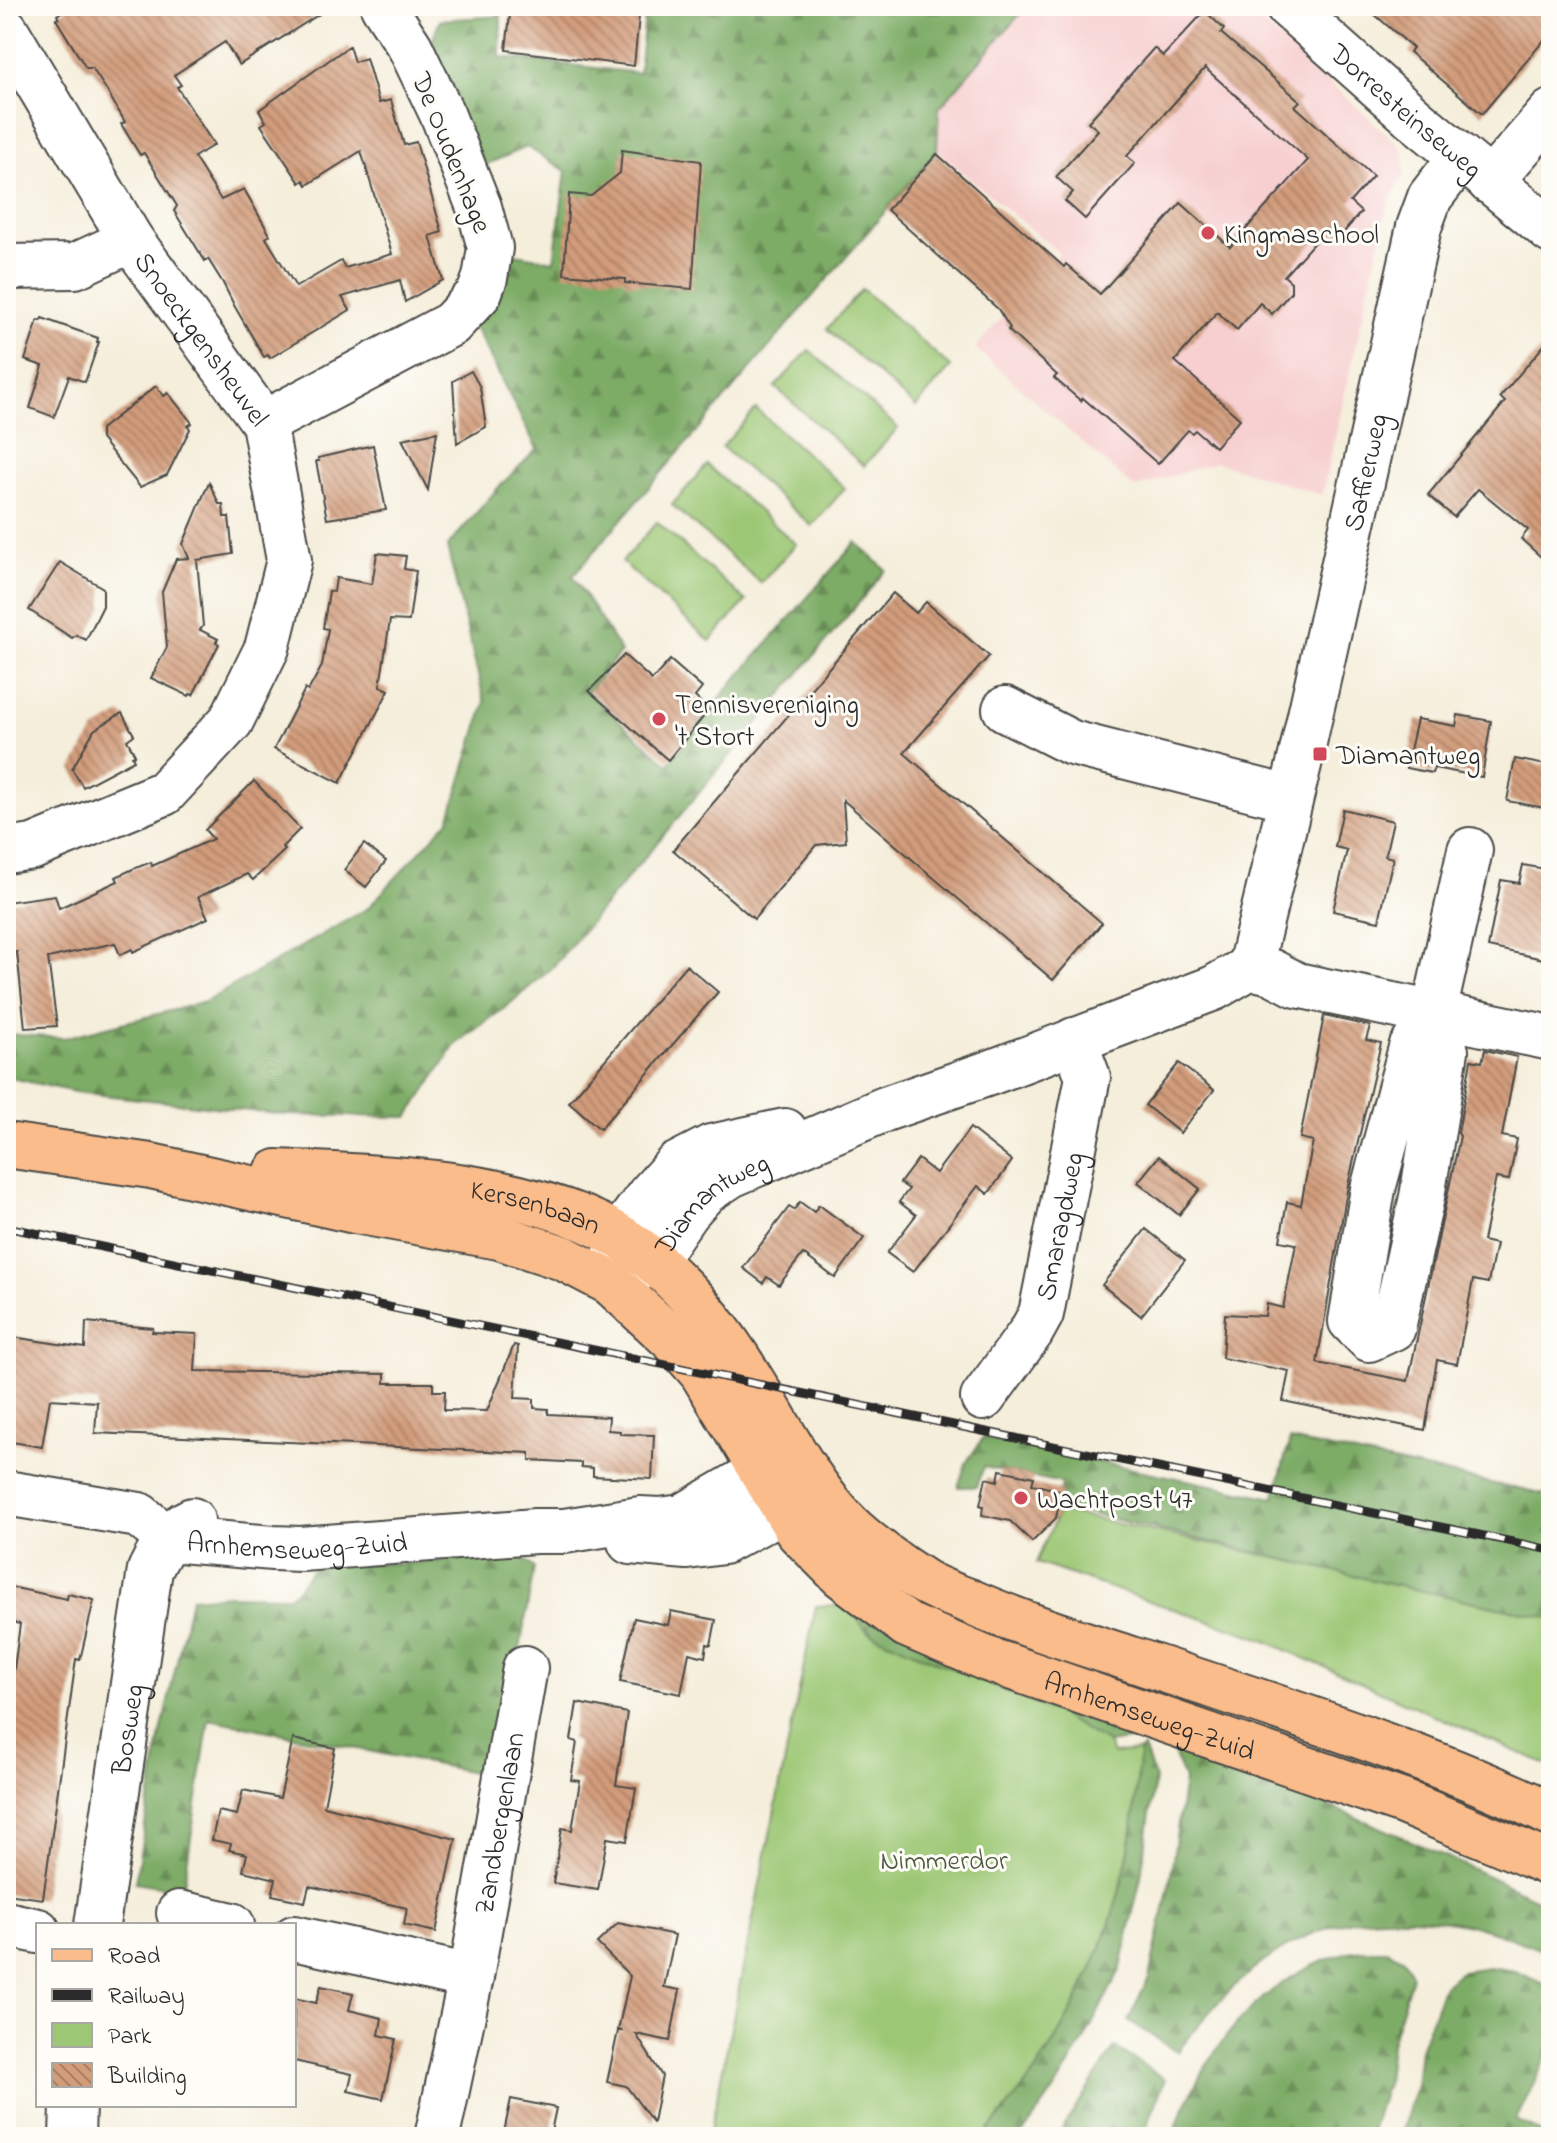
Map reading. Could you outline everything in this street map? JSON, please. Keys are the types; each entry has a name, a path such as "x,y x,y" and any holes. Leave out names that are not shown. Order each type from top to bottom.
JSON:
{"main road":[{"name":"Kersenbaan","path":"6,1145 151,1166 355,1211 499,1237 563,1258 611,1283 674,1341 702,1373 783,1510"},
{"name":"Kersenbaan","path":"151,1166 360,1176 456,1187 517,1198 586,1220 653,1261 724,1337 779,1430 806,1468"},
{"name":"Arnhemseweg-Zuid","path":"806,1468 854,1530 923,1582 1010,1619 1346,1730 1507,1793 1551,1814"},
{"name":"Arnhemseweg-Zuid","path":"783,1510 799,1533 841,1575 907,1625 987,1659 1403,1802 1551,1864"}],"street":[{"name":"De Oudenhage","path":"264,423 451,324 479,294 488,270 490,248 479,207 443,116 410,47 383,6"},
{"name":"Dorresteinseweg","path":"1288,6 1551,231"},
{"path":"6,30 131,240"},
{"name":"Dorresteinseweg","path":"1475,169 1551,112"},
{"name":"Saffierweg","path":"1250,967 1419,227 1430,197 1475,169"},
{"name":"Snoeckgensheuvel","path":"6,267 75,266 131,240 264,423 289,560 267,648 231,721 164,793 33,847 6,851"},
{"path":"1005,709 1072,743 1289,798"},
{"path":"1434,1013 1446,1051 1422,1197 1393,1328 1369,1339 1351,1321 1373,1189 1411,1048 1434,1013 1470,850"},
{"path":"1250,967 1272,972 1297,985 1551,1038"},
{"name":"Diamantweg","path":"611,1283 653,1261 686,1213 705,1192 731,1175 885,1109 1214,988 1250,967"},
{"name":"Smaragdweg","path":"983,1398 1041,1314 1088,1077 1074,1040"},
{"name":"Diamantweg","path":"611,1283 618,1237 676,1165 711,1147 885,1109"},
{"path":"783,1510 806,1468"},
{"name":"Arnhemseweg-Zuid","path":"6,1493 139,1515 168,1539 301,1549 564,1531 640,1519 682,1517 761,1471 806,1468"},
{"name":"Arnhemseweg-Zuid","path":"564,1531 638,1543 706,1546 723,1542 783,1510"},
{"name":"Bosweg","path":"97,1923 150,1570 168,1539"},
{"name":"Zandbergenlaan","path":"437,2137 471,1977 525,1668"},
{"path":"179,1913 223,1923"},
{"path":"6,1924 36,1931"},
{"path":"296,1938 471,1977"},
{"path":"72,2137 73,2107"}],"shaded area":[{"name":"Kingmaschool","path":"1027,6 1243,6 1404,152 1405,174 1386,212 1322,495 1216,462 1134,488 975,348 1059,253 937,151 939,108"}],"green space":[{"path":"646,6 1027,6 939,108 937,151 573,576 621,652 587,692 668,764 723,694 856,542 886,570 552,968 456,1044 408,1117 287,1115 75,1092 6,1077 6,1034 64,1038 205,1002 368,908 449,820 485,703 447,547 537,449 471,320 502,258 516,254 554,261 566,171 527,147 485,165 441,74 432,41 440,20 501,16 500,57 639,73"},
{"path":"862,289 951,367 916,407 827,329"},
{"path":"809,350 898,428 864,466 775,387"},
{"path":"756,409 845,488 812,526 722,447"},
{"path":"707,465 796,544 761,583 672,505"},
{"path":"657,522 746,601 710,641 622,562"},
{"path":"983,1438 1274,1498 1290,1440 1551,1496 1551,1618 1389,1584 1059,1506 1062,1483 984,1467 976,1487 958,1487 966,1463"},
{"path":"1059,1511 1551,1617 1551,1767 1257,1637 1036,1563"},
{"path":"519,1555 534,1568 498,1777 209,1719 183,1890 135,1882 161,1733 191,1598 289,1596 317,1562 400,1564"},
{"name":"Nimmerdor","path":"845,1605 869,1633 1054,1712 1108,1743 1113,1754 1140,1751 1133,1825 1123,1878 1094,1964 1053,2044 984,2137 709,2137 816,1606"},
{"path":"845,1605 1168,1734 1108,1743 1054,1712 869,1633"},
{"path":"1144,1748 1155,1779 1141,1876 1121,1968 1083,2042 1021,2137 984,2137 1053,2044 1094,1964 1123,1878 1133,1825 1140,1751"},
{"path":"1172,1749 1364,1821 1551,1906 1551,1954 1497,1933 1455,1922 1391,1918 1343,1923 1293,1943 1249,1973 1211,2010 1178,2052 1128,2021 1149,1978 1170,1881 1184,1780"},
{"path":"1386,1950 1403,1958 1412,1976 1391,2043 1387,2080 1369,2137 1172,2137 1200,2076 1218,2048 1260,2000 1316,1964 1353,1951"},
{"path":"1489,1967 1515,1971 1551,1987 1551,2047 1516,2120 1542,2133 1551,2114 1551,2137 1400,2137 1416,2086 1420,2049 1444,1985 1462,1971"},
{"path":"1115,2047 1165,2079 1143,2137 1057,2137"}],"building":[{"path":"70,6 332,6 239,65 225,42 174,75 181,85 177,87 214,145 194,157 221,200 244,189 270,235 266,238 296,287 341,261 345,268 392,254 361,151 307,185 304,180 300,183 261,125 266,122 259,110 349,46 354,62 366,58 379,103 391,100 404,145 416,142 442,232 430,236 443,280 405,302 400,280 342,297 350,310 270,358 268,355 264,357 223,283 208,259 205,261 174,211 177,206 144,153 140,155 121,124 125,122 107,91 92,68 86,68 56,19"},
{"path":"511,6 640,6 634,66 506,50"},
{"path":"1365,6 1551,6 1551,32 1482,114 1409,52 1413,48"},
{"path":"1205,11 1224,29 1221,33 1300,101 1295,106 1373,176 1350,202 1361,212 1338,239 1326,229 1284,276 1291,282 1291,292 1272,314 1260,303 1237,330 1217,312 1175,361 1240,419 1215,447 1195,430 1192,433 1188,430 1158,464 1083,398 1081,401 1054,378 1057,375 1008,330 1010,328 998,309 887,210 937,154 1064,267 1066,264 1100,294 1181,203 1230,247 1308,160 1205,68 1127,156 1135,163 1085,219 1065,201 1073,192 1056,177 1098,130 1088,122 1154,48 1163,56"},
{"path":"622,150 701,161 692,289 564,274 569,194 591,196 620,173"},
{"path":"42,318 98,338 99,342 85,382 69,376 54,417 30,408 43,366 25,360 38,320"},
{"path":"1551,337 1551,566 1521,539 1528,530 1478,489 1454,517 1428,495 1505,402 1500,397"},
{"path":"471,371 480,387 486,427 457,443 453,381"},
{"path":"156,386 164,396 168,393 192,423 167,475 140,487 101,439 101,429"},
{"path":"437,432 428,490 402,439"},
{"path":"373,445 386,510 327,519 316,461"},
{"path":"209,482 219,504 223,504 224,517 229,517 233,554 197,560 203,626 200,630 218,639 216,642 219,644 193,695 189,696 151,678 167,647 162,592 176,559 189,558 183,544"},
{"path":"377,553 406,556 404,569 416,571 409,621 390,620 380,686 389,690 340,783 274,749 305,689 308,691 322,666 328,629 323,628 329,591 334,592 336,578 372,584"},
{"path":"60,562 103,588 103,606 86,640 76,635 72,638 29,610"},
{"path":"893,593 916,613 926,602 989,656 904,753 1102,923 1053,980 843,800 846,842 816,845 754,919 673,850"},
{"path":"624,655 652,680 670,660 702,688 695,697 709,710 668,760 589,691"},
{"path":"122,713 134,735 127,740 135,755 132,756 134,760 83,787 72,769 94,730"},
{"path":"1458,715 1491,721 1482,777 1434,768 1432,773 1406,768 1417,719 1456,726"},
{"path":"1515,759 1551,766 1551,809 1507,801"},
{"path":"254,781 300,829 282,847 285,850 253,880 247,874 198,897 208,918 133,952 132,949 120,955 115,943 48,958 57,1026 25,1028 17,952 6,954 6,902 55,895 59,908 118,881 116,877 133,869 151,862 152,866 213,839 205,830"},
{"path":"1343,809 1393,821 1385,856 1393,858 1379,921 1333,911 1347,850 1335,847"},
{"path":"364,844 386,861 366,887 344,870"},
{"path":"1523,865 1551,870 1551,921 1543,959 1488,947 1501,880 1519,883"},
{"path":"686,965 718,992 600,1129 569,1102"},
{"path":"1324,1016 1370,1026 1366,1040 1381,1043 1348,1185 1317,1363 1408,1381 1460,1136 1458,1133 1471,1060 1482,1062 1485,1050 1517,1057 1502,1136 1517,1139 1509,1180 1496,1178 1483,1241 1496,1244 1488,1283 1473,1280 1457,1364 1437,1360 1425,1430 1283,1401 1289,1371 1222,1358 1225,1314 1265,1316 1267,1304 1283,1308 1296,1244 1280,1241 1287,1202 1301,1205 1313,1141 1300,1138"},
{"path":"1179,1063 1214,1090 1180,1133 1145,1105"},
{"path":"970,1128 1012,1161 988,1194 978,1186 913,1272 887,1253 916,1215 899,1202 909,1189 900,1183 918,1159 936,1173"},
{"path":"1159,1156 1200,1189 1179,1215 1138,1182"},
{"path":"800,1202 814,1212 819,1205 864,1238 835,1278 803,1254 779,1285 767,1277 763,1283 743,1268 789,1207 794,1210"},
{"path":"1146,1229 1185,1260 1141,1316 1102,1285"},
{"path":"86,1322 153,1328 152,1332 197,1334 195,1371 385,1374 385,1383 433,1383 433,1391 445,1391 444,1410 487,1411 514,1345 518,1346 515,1398 534,1399 534,1408 548,1409 548,1414 609,1417 608,1430 620,1431 620,1434 654,1435 652,1479 593,1476 593,1468 581,1467 581,1463 530,1460 530,1453 95,1433 97,1402 50,1399 42,1447 6,1441 6,1336 85,1348"},
{"name":"Wachtpost 47","path":"1000,1470 1034,1477 1032,1484 1062,1491 1056,1518 1032,1542 1010,1521 982,1515 983,1506 980,1505 986,1478 998,1481"},
{"path":"6,1586 67,1599 68,1594 94,1600 80,1660 76,1659 43,1899 6,1894 6,1707 9,1707 20,1624 6,1621"},
{"path":"671,1611 716,1620 705,1657 689,1653 681,1694 620,1682 634,1618 668,1625"},
{"path":"577,1703 627,1713 616,1785 636,1788 627,1841 607,1838 598,1890 553,1883 562,1828 572,1830 580,1781 571,1780 577,1742 571,1740"},
{"path":"293,1739 335,1748 324,1806 456,1839 436,1932 404,1925 407,1908 309,1886 305,1902 272,1895 276,1879 243,1871 247,1854 229,1850 231,1844 212,1840 218,1811 237,1815 243,1790 280,1798"},
{"path":"618,1923 675,1935 664,1987 680,1990 670,2041 636,2034 662,2076 653,2122 626,2086 607,2082 618,2031 623,2031 618,2030 630,1976 597,1943"},
{"path":"321,1986 353,1993 349,2010 382,2018 379,2035 396,2039 383,2099 348,2091 352,2074 296,2061 296,1998 316,2003"},
{"path":"511,2099 556,2108 550,2137 503,2137"}],"railway":[{"path":"6,1227 1551,1550"}],"place":[{"name":"Kingmaschool","path":"1208,233"},
{"name":"Tennisvereniging 't Stort","path":"659,719"},
{"name":"Diamantweg","path":"1320,754"},
{"name":"Wachtpost 47","path":"1021,1498"}]}
